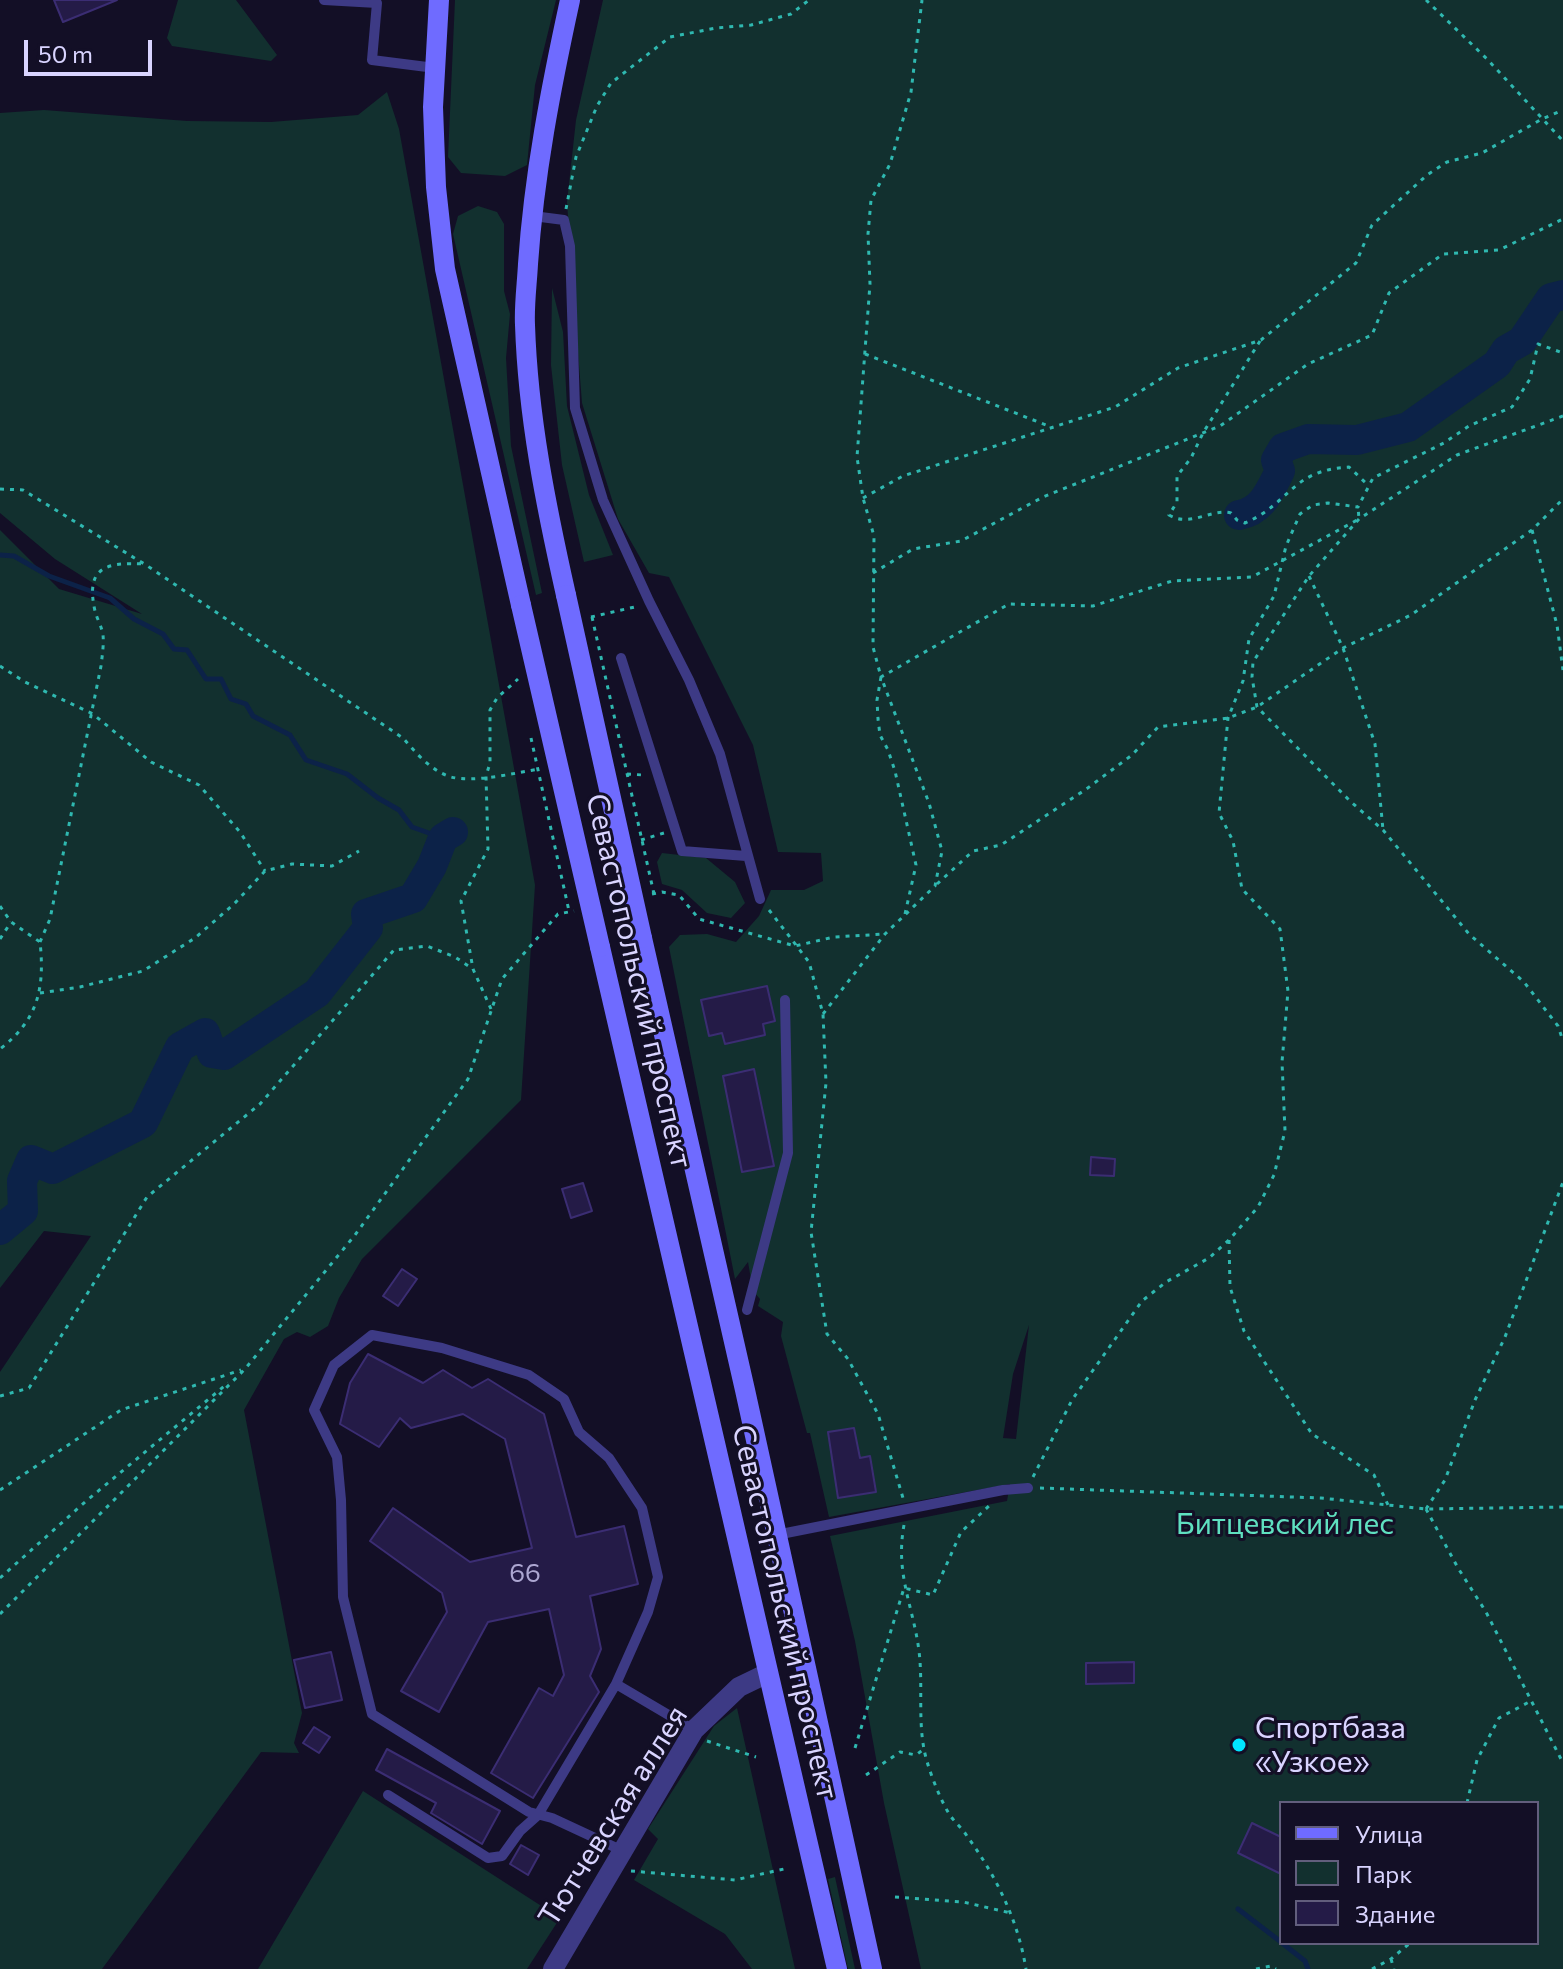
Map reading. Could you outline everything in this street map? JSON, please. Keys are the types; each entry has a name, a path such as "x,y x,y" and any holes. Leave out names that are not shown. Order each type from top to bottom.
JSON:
{"main road":[{"name":"Севастопольский проспект","path":"439,0 435,68 436,187 445,269 837,1969"},
{"name":"Севастопольский проспект","path":"570,0 552,80 533,216 525,322 530,401 544,494 872,1969"}],"street":[{"name":"Тютчевская аллея","path":"553,1969 692,1733 739,1687 768,1673"}],"lane":[{"path":"324,0 377,3 372,60 435,68"},
{"path":"533,216 564,220 570,246 575,408 603,500 650,604 689,680 720,754 760,899"},
{"path":"621,658 682,851 746,856"},
{"path":"747,1310 788,1153 785,1000"},
{"path":"388,1795 488,1858 502,1856 520,1831 538,1815 616,1684 648,1612 658,1577 642,1508 609,1458 579,1432 564,1399 529,1375 442,1348 372,1335 334,1365 314,1410 337,1457 343,1597 372,1714 529,1812 538,1815 552,1818 623,1851"},
{"path":"775,1535 1003,1490 1028,1488"},
{"path":"616,1684 692,1733"}],"path":[{"path":"564,220 576,157 597,106 611,83 670,37 751,25 791,14 809,0"},
{"path":"922,0 911,92 890,164 871,200 868,234 870,284 857,457 863,498 874,536 873,647 881,677 929,803 942,851 935,886"},
{"path":"1426,0 1488,60 1563,141"},
{"path":"1369,486 1349,467 1330,468 1295,484 1268,510 1245,523 1231,513 1220,510 1202,518 1177,520 1169,515 1177,502 1177,476 1191,458 1203,433 1261,340 1356,263 1372,225 1427,175 1447,162 1482,153 1563,110"},
{"path":"873,573 913,549 961,541 1043,497 1220,426 1308,364 1372,335 1389,293 1443,254 1499,250 1563,219"},
{"path":"863,498 903,476 1115,407 1178,368 1261,340"},
{"path":"1563,353 1538,344 1530,379 1512,407 1469,426 1444,443 1373,478 1358,507 1359,519 1309,576 1253,662 1252,677 1257,707 1383,830 1469,934 1524,982 1558,1026 1563,1041"},
{"path":"865,354 1051,427"},
{"path":"881,677 1009,604 1093,606 1172,581 1252,577 1359,519 1457,455 1563,416"},
{"path":"0,489 23,490 146,565 403,738 436,769 452,777 552,767"},
{"path":"823,1014 885,934 973,851 1001,845 1085,790 1132,755 1158,727 1228,718 1257,707 1343,648 1411,615 1532,530 1563,499"},
{"path":"1358,507 1328,503 1313,505 1300,514 1274,596 1249,639 1243,681 1228,718 1219,813 1233,841 1242,889 1280,929 1288,991 1282,1062 1285,1131 1274,1175 1258,1207 1229,1240 1209,1258 1166,1282 1142,1301 1072,1400 1028,1488 1321,1498 1426,1509 1563,1507"},
{"path":"1532,530 1557,625 1563,670"},
{"path":"0,1049 19,1035 40,993 40,942 50,919 93,714 103,636 95,610 93,580 97,572 106,567 122,563 146,565"},
{"path":"1309,576 1343,648 1375,744 1383,830"},
{"path":"650,604 592,617 654,894"},
{"path":"1557,625 1563,624"},
{"path":"0,666 25,682 93,714 151,762 199,785 240,832 265,871"},
{"path":"881,677 877,700 880,735 895,771 916,865 905,914"},
{"path":"491,1009 473,969 461,901 488,849 486,776 490,763 490,710 497,698 518,679"},
{"path":"627,774 656,775"},
{"path":"641,840 675,830"},
{"path":"40,993 80,987 143,971 195,938 234,904 265,871 292,864 332,866 359,851"},
{"path":"662,892 679,895 699,919 795,946 834,937 885,934"},
{"path":"760,899 809,962 823,1014 826,1083 811,1232 827,1334 848,1359 878,1414 906,1510 899,1548 904,1588 919,1649 924,1749 948,1813 997,1881 1011,1913 1026,1969"},
{"path":"0,906 11,922 40,942"},
{"path":"0,1614 245,1369 355,1235 468,1079 502,979 558,914"},
{"path":"0,939 11,922"},
{"path":"0,1396 29,1388 147,1197 260,1104 394,950 427,946 455,957 473,969"},
{"path":"1426,1509 1445,1480 1475,1400 1505,1337 1563,1182"},
{"path":"1229,1240 1230,1287 1244,1331 1312,1434 1374,1475 1388,1505"},
{"path":"0,1490 121,1410 245,1369"},
{"path":"0,1578 85,1502 245,1369"},
{"path":"904,1588 933,1595 961,1532 1003,1490"},
{"path":"1426,1509 1486,1612 1563,1763"},
{"path":"855,1748 904,1588"},
{"path":"1467,1801 1477,1760 1499,1718 1531,1701"},
{"path":"692,1733 756,1757"},
{"path":"866,1775 900,1752 916,1755 924,1749"},
{"path":"611,1869 735,1880 784,1869"},
{"path":"895,1897 963,1902 1011,1913"},
{"path":"1372,1969 1408,1945"},
{"path":"1391,1959 1394,1969"},
{"path":"1256,1969 1271,1966 1276,1969"}],"green space":[{"path":"178,0 236,0 277,55 271,61 172,46 167,38"},
{"path":"455,0 556,0 535,85 527,165 505,176 461,173 448,157"},
{"name":"Битцевский лес","path":"603,0 1563,0 1563,1969 921,1969 884,1803 855,1641 830,1536 1007,1501 1010,1484 829,1517 810,1433 807,1433 781,1336 783,1322 758,1306 760,1299 753,1291 748,1262 735,1279 669,947 680,935 707,934 736,942 759,916 771,890 804,890 823,881 821,853 778,852 753,745 669,577 649,573 618,519 582,403 567,202 576,120","holes":["1029,1325 1016,1439 1003,1438 1013,1374"]},
{"path":"387,92 399,129 535,885 521,1100 362,1259 339,1298 328,1326 310,1337 297,1332 284,1339 244,1410 302,1713 294,1743 299,1753 261,1752 102,1969 0,1969 0,1372 91,1236 44,1231 0,1288 0,530 59,589 142,614 55,559 0,513 0,113 44,110 187,121 271,122 358,115"},
{"path":"478,206 497,212 504,224 504,291 510,314 506,358 511,446 542,593 536,595 453,234 458,216"},
{"path":"552,288 563,332 567,406 589,495 613,555 584,562 562,465 551,365"},
{"path":"662,853 706,858 735,882 745,903 731,918 707,913 682,890 662,884 657,862"},
{"path":"737,1708 795,1969 752,1969 725,1934 634,1880 658,1839 648,1829 714,1726"},
{"path":"363,1791 560,1918 527,1969 258,1969"},
{"path":"835,1877 855,1969 848,1969 828,1879"}],"building":[{"path":"54,0 117,0 63,22"},
{"path":"767,986 775,1021 763,1024 765,1035 725,1044 722,1033 709,1036 701,1000"},
{"path":"754,1069 774,1166 742,1172 723,1076"},
{"path":"1091,1157 1115,1159 1114,1176 1090,1175"},
{"path":"583,1183 592,1211 571,1218 562,1189"},
{"path":"402,1269 417,1279 398,1306 383,1296"},
{"path":"368,1354 423,1383 443,1370 472,1388 488,1379 544,1414 576,1537 624,1526 638,1584 590,1596 601,1649 590,1676 599,1692 533,1798 491,1773 539,1688 553,1696 564,1675 549,1609 488,1622 439,1712 401,1691 447,1612 442,1593 370,1541 393,1508 470,1562 532,1548 505,1439 463,1414 411,1428 400,1418 379,1447 340,1424 350,1383"},
{"path":"854,1428 860,1458 870,1456 876,1492 838,1498 828,1432"},
{"path":"331,1652 342,1700 305,1708 294,1660"},
{"path":"1134,1662 1134,1683 1086,1684 1086,1663"},
{"path":"314,1727 330,1737 319,1753 303,1743"},
{"path":"387,1749 500,1811 482,1844 431,1813 436,1803 376,1770"},
{"path":"1252,1823 1279,1836 1279,1873 1238,1853"},
{"path":"521,1845 539,1855 528,1875 510,1864"}],"waterway":[{"path":"1239,515 1254,509 1269,492 1280,471 1276,460 1283,448 1308,439 1357,440 1408,427 1497,364 1506,350 1522,341 1551,298 1563,295"},
{"path":"0,555 14,556 49,576 110,598 134,619 163,634 174,649 187,650 206,679 221,679 231,699 246,704 253,716 290,735 306,760 347,774 399,810 412,827 443,838"},
{"path":"0,1230 23,1211 22,1181 31,1160 53,1169 143,1123 180,1047 205,1033 212,1053 224,1055 317,993 368,928 366,914 413,898 432,866 443,838 453,832"},
{"path":"1238,1909 1279,1940"},
{"path":"1285,1945 1305,1961 1308,1969"}],"place":[{"name":"Спортбаза «Узкое»","path":"1239,1745"}]}
